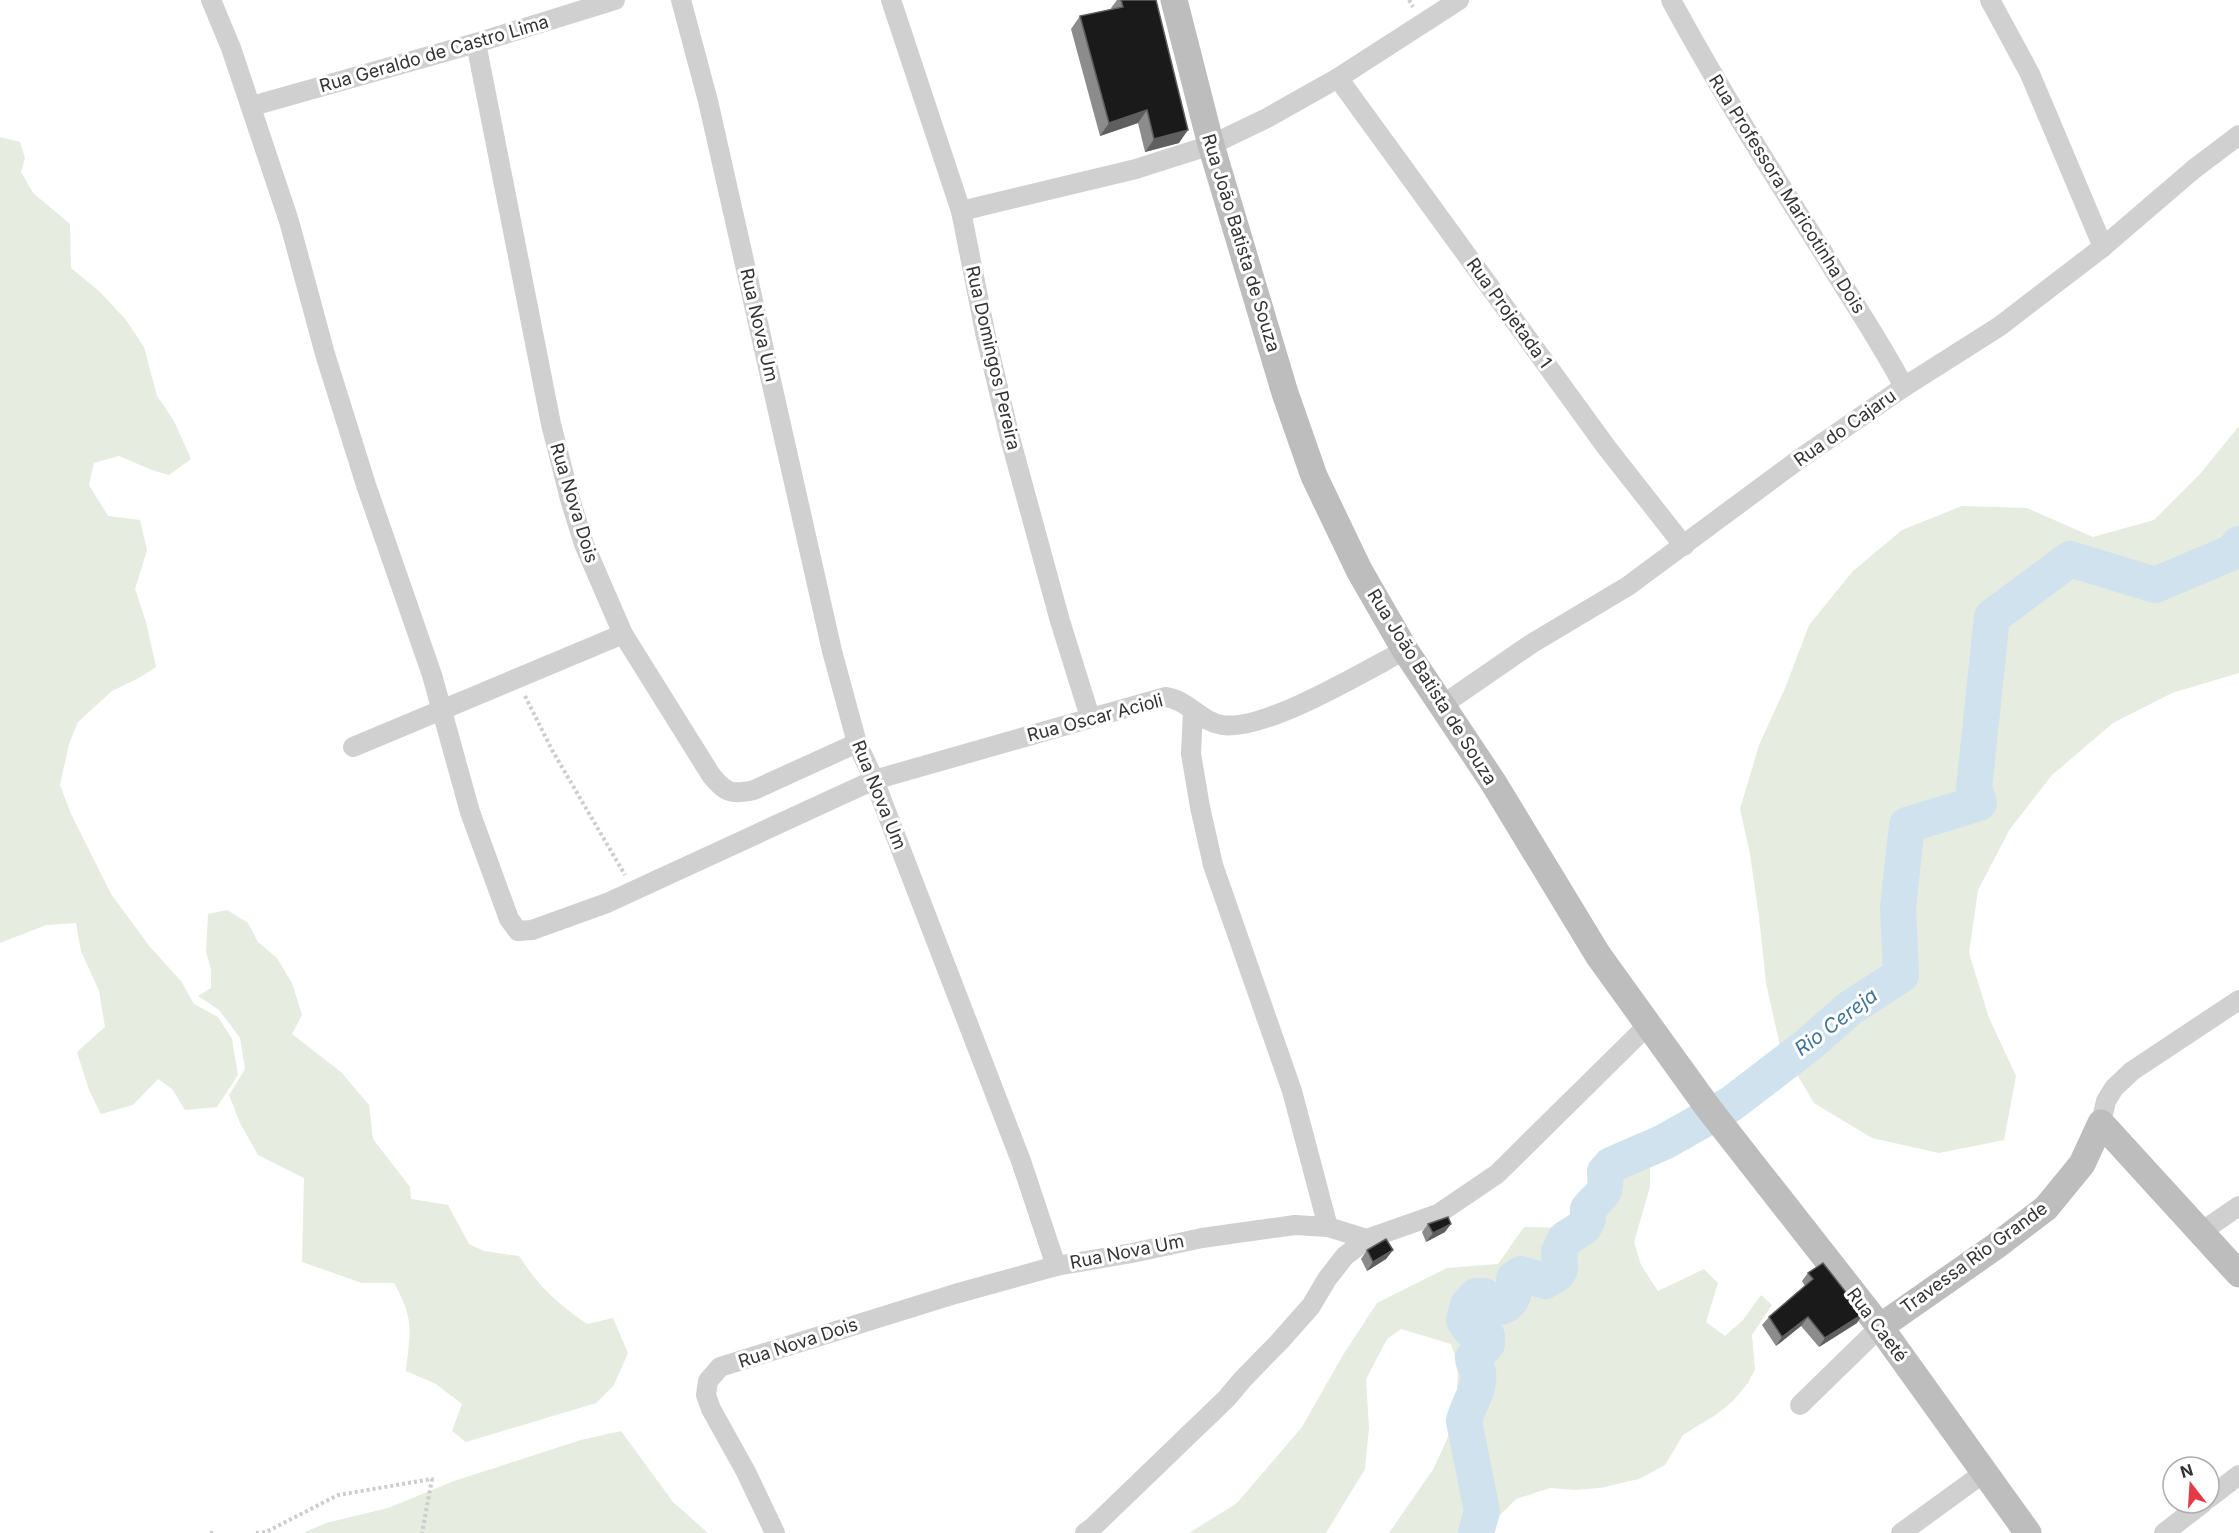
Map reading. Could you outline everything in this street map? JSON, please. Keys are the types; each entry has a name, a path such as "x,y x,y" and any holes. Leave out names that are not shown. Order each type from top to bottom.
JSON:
{"street":[{"path":"211,0 252,106 289,221 325,354 366,485 442,710"},
{"name":"Rua Geraldo de Castro Lima","path":"252,106 476,43 615,0"},
{"name":"Rua Nova Um","path":"681,0 708,101 832,651 857,743 874,780 1021,1161 1056,1266 1243,1231 1295,1225 1328,1227 1367,1239"},
{"name":"Rua Domingos Pereira","path":"891,0 961,211 986,336 1010,438 1060,621 1090,717"},
{"name":"Rua João Batista de Souza","path":"1174,0 1211,145 1285,393 1314,476 1359,570 1404,650 1493,782 1598,955 1714,1116"},
{"path":"961,211 1136,169 1211,145 1267,118 1338,78 1459,0"},
{"name":"Rua Professora Maricotinha Dois","path":"1671,0 1700,53 1782,187 1884,348 1904,387"},
{"path":"1990,0 2030,74 2103,247"},
{"name":"Rua Nova Dois","path":"476,43 551,424 584,544 623,634 721,789 739,794 754,790 857,743"},
{"name":"Rua Projetada 1","path":"1338,78 1607,448 1684,546"},
{"name":"Rua do Cajaru","path":"1441,706 1532,644 1628,586 1798,460 1904,387 2000,326 2103,247 2194,169 2239,135"},
{"path":"353,747 623,634"},
{"name":"Rua Oscar Acioli","path":"442,710 474,824 509,919 518,931 532,930 607,903 874,780 1165,697 1175,698 1202,718 1222,725 1253,723 1316,697 1404,650"},
{"path":"1193,711 1191,754 1213,865 1292,1091 1328,1227"},
{"path":"2239,1000 2132,1071 2114,1088 2106,1101 2101,1123 2239,1274"},
{"path":"1084,1533 1092,1528 1227,1398 1311,1306 1327,1279 1345,1256 1367,1239 1438,1214 1497,1174 1648,1024"},
{"name":"Rua Caeté","path":"1714,1116 1880,1327 2028,1533"},
{"name":"Travessa Rio Grande","path":"1880,1327 2046,1208 2082,1164 2101,1123"},
{"path":"2201,1232 2239,1206"},
{"name":"Rua Nova Dois","path":"775,1533 706,1395 708,1381 720,1367 954,1294 1056,1266"},
{"path":"1800,1405 1880,1327"},
{"path":"1901,1533 1984,1472"},
{"path":"2221,1489 2239,1475"},
{"path":"2164,1533 2187,1515"}],"path":[{"path":"516,679 558,760 635,890"},
{"path":"256,1533 266,1532 338,1495 432,1479 422,1533"}],"shaded area":[{"path":"0,137 20,142 25,158 21,172 33,193 70,224 71,268 100,292 126,320 144,347 157,396 174,421 191,459 169,475 119,456 94,463 89,485 108,516 140,520 147,550 135,589 146,622 156,667 112,691 78,722 69,744 60,785 71,814 111,894 150,947 181,981 194,1004 218,1017 232,1039 238,1075 217,1107 185,1110 172,1089 158,1079 133,1105 101,1114 89,1090 77,1052 105,1027 99,991 81,951 76,923 46,925 0,943"},
{"path":"2239,426 2239,673 2172,693 2113,723 2052,775 2010,829 1978,890 1969,953 1989,1018 2016,1076 2004,1140 1939,1153 1872,1138 1814,1103 1780,1046 1766,983 1750,854 1740,809 1759,745 1786,686 1809,625 1853,571 1902,530 1962,506 2027,508 2093,537 2154,520 2200,474"},
{"path":"227,910 248,923 258,942 277,958 292,983 302,1015 292,1034 341,1072 369,1105 373,1139 410,1187 411,1199 448,1205 469,1244 484,1251 519,1256 549,1294 587,1324 613,1318 628,1353 614,1385 596,1403 466,1442 452,1431 462,1404 436,1384 406,1371 409,1346 408,1317 394,1283 362,1283 302,1262 304,1178 258,1155 240,1123 229,1095 245,1069 240,1038 219,1010 198,996 211,988 211,970 206,952 208,914"},
{"path":"1661,1136 1675,1138 1667,1158 1650,1167 1650,1187 1634,1242 1641,1265 1658,1291 1704,1269 1718,1283 1706,1322 1725,1336 1743,1320 1761,1295 1772,1305 1752,1335 1755,1369 1748,1383 1733,1401 1717,1414 1683,1435 1665,1465 1639,1479 1600,1488 1575,1490 1550,1488 1516,1499 1482,1533 1389,1533 1434,1468 1456,1419 1458,1366 1451,1344 1401,1329 1387,1339 1366,1379 1369,1428 1365,1469 1326,1533 1189,1533 1237,1503 1302,1427 1343,1355 1377,1303 1447,1268 1498,1264 1524,1227 1566,1228 1591,1199 1605,1159"},
{"path":"621,1431 673,1502 708,1533 303,1533 326,1523 388,1508 454,1481 581,1440"}],"building":[{"path":"1121,0 1156,0 1188,130 1154,139 1147,110 1109,123 1080,16 1123,7"},
{"path":"1448,1217 1451,1224 1433,1233 1428,1224"},
{"path":"1386,1239 1393,1250 1373,1262 1367,1250"},
{"path":"1823,1263 1863,1314 1825,1338 1808,1317 1782,1337 1769,1317 1813,1279 1808,1273"}],"waterway":[{"name":"Rio Cereja","path":"1476,1533 1482,1511 1464,1421 1478,1385 1478,1372 1473,1358 1487,1344 1487,1336 1469,1328 1464,1320 1468,1305 1476,1296 1484,1296 1501,1307 1511,1299 1514,1292 1514,1279 1521,1274 1545,1281 1557,1274 1560,1269 1559,1252 1565,1239 1584,1227 1588,1219 1588,1209 1604,1190 1605,1172 1611,1165 1664,1142 1731,1104 1808,1045 1850,1008 1901,975 1898,907 1907,825 1979,803 1974,788 1992,617 2070,559 2155,585 2233,552 2239,544"}]}
